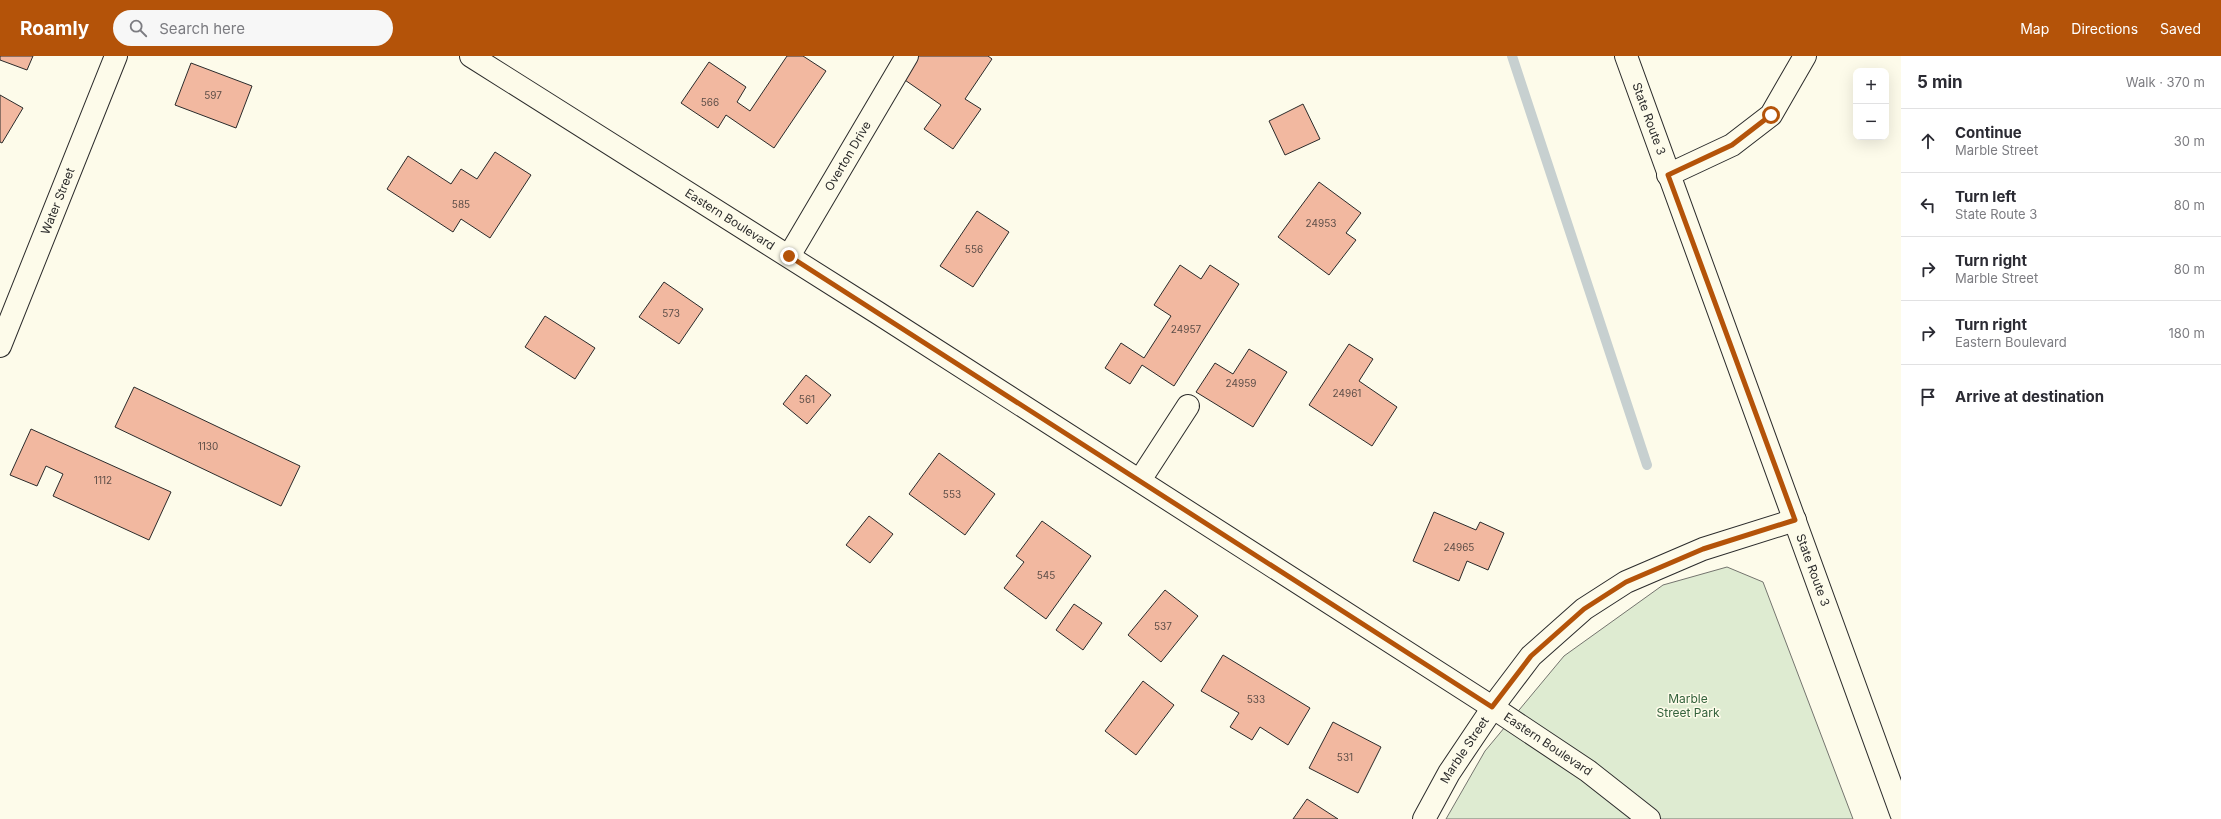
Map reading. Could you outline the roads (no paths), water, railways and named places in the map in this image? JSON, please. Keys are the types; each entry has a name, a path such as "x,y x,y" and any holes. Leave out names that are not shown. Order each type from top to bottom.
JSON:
{"street":[{"name":"Water Street","path":"0,346 116,56"},
{"name":"Eastern Boulevard","path":"471,56 789,256 1492,707 1588,771 1649,819"},
{"name":"Overton Drive","path":"789,256 907,56"},
{"name":"State Route 3","path":"1626,56 1901,813"},
{"path":"1668,175 1732,145 1771,115 1805,56"},
{"path":"1140,480 1188,406"},
{"name":"Marble Street","path":"1424,819 1448,773 1492,707 1531,656 1584,609 1626,582 1703,549 1795,520"}],"waterway":[{"path":"1512,56 1647,465"}],"park label":[{"name":"Marble Street Park","path":"1688,706"}]}
